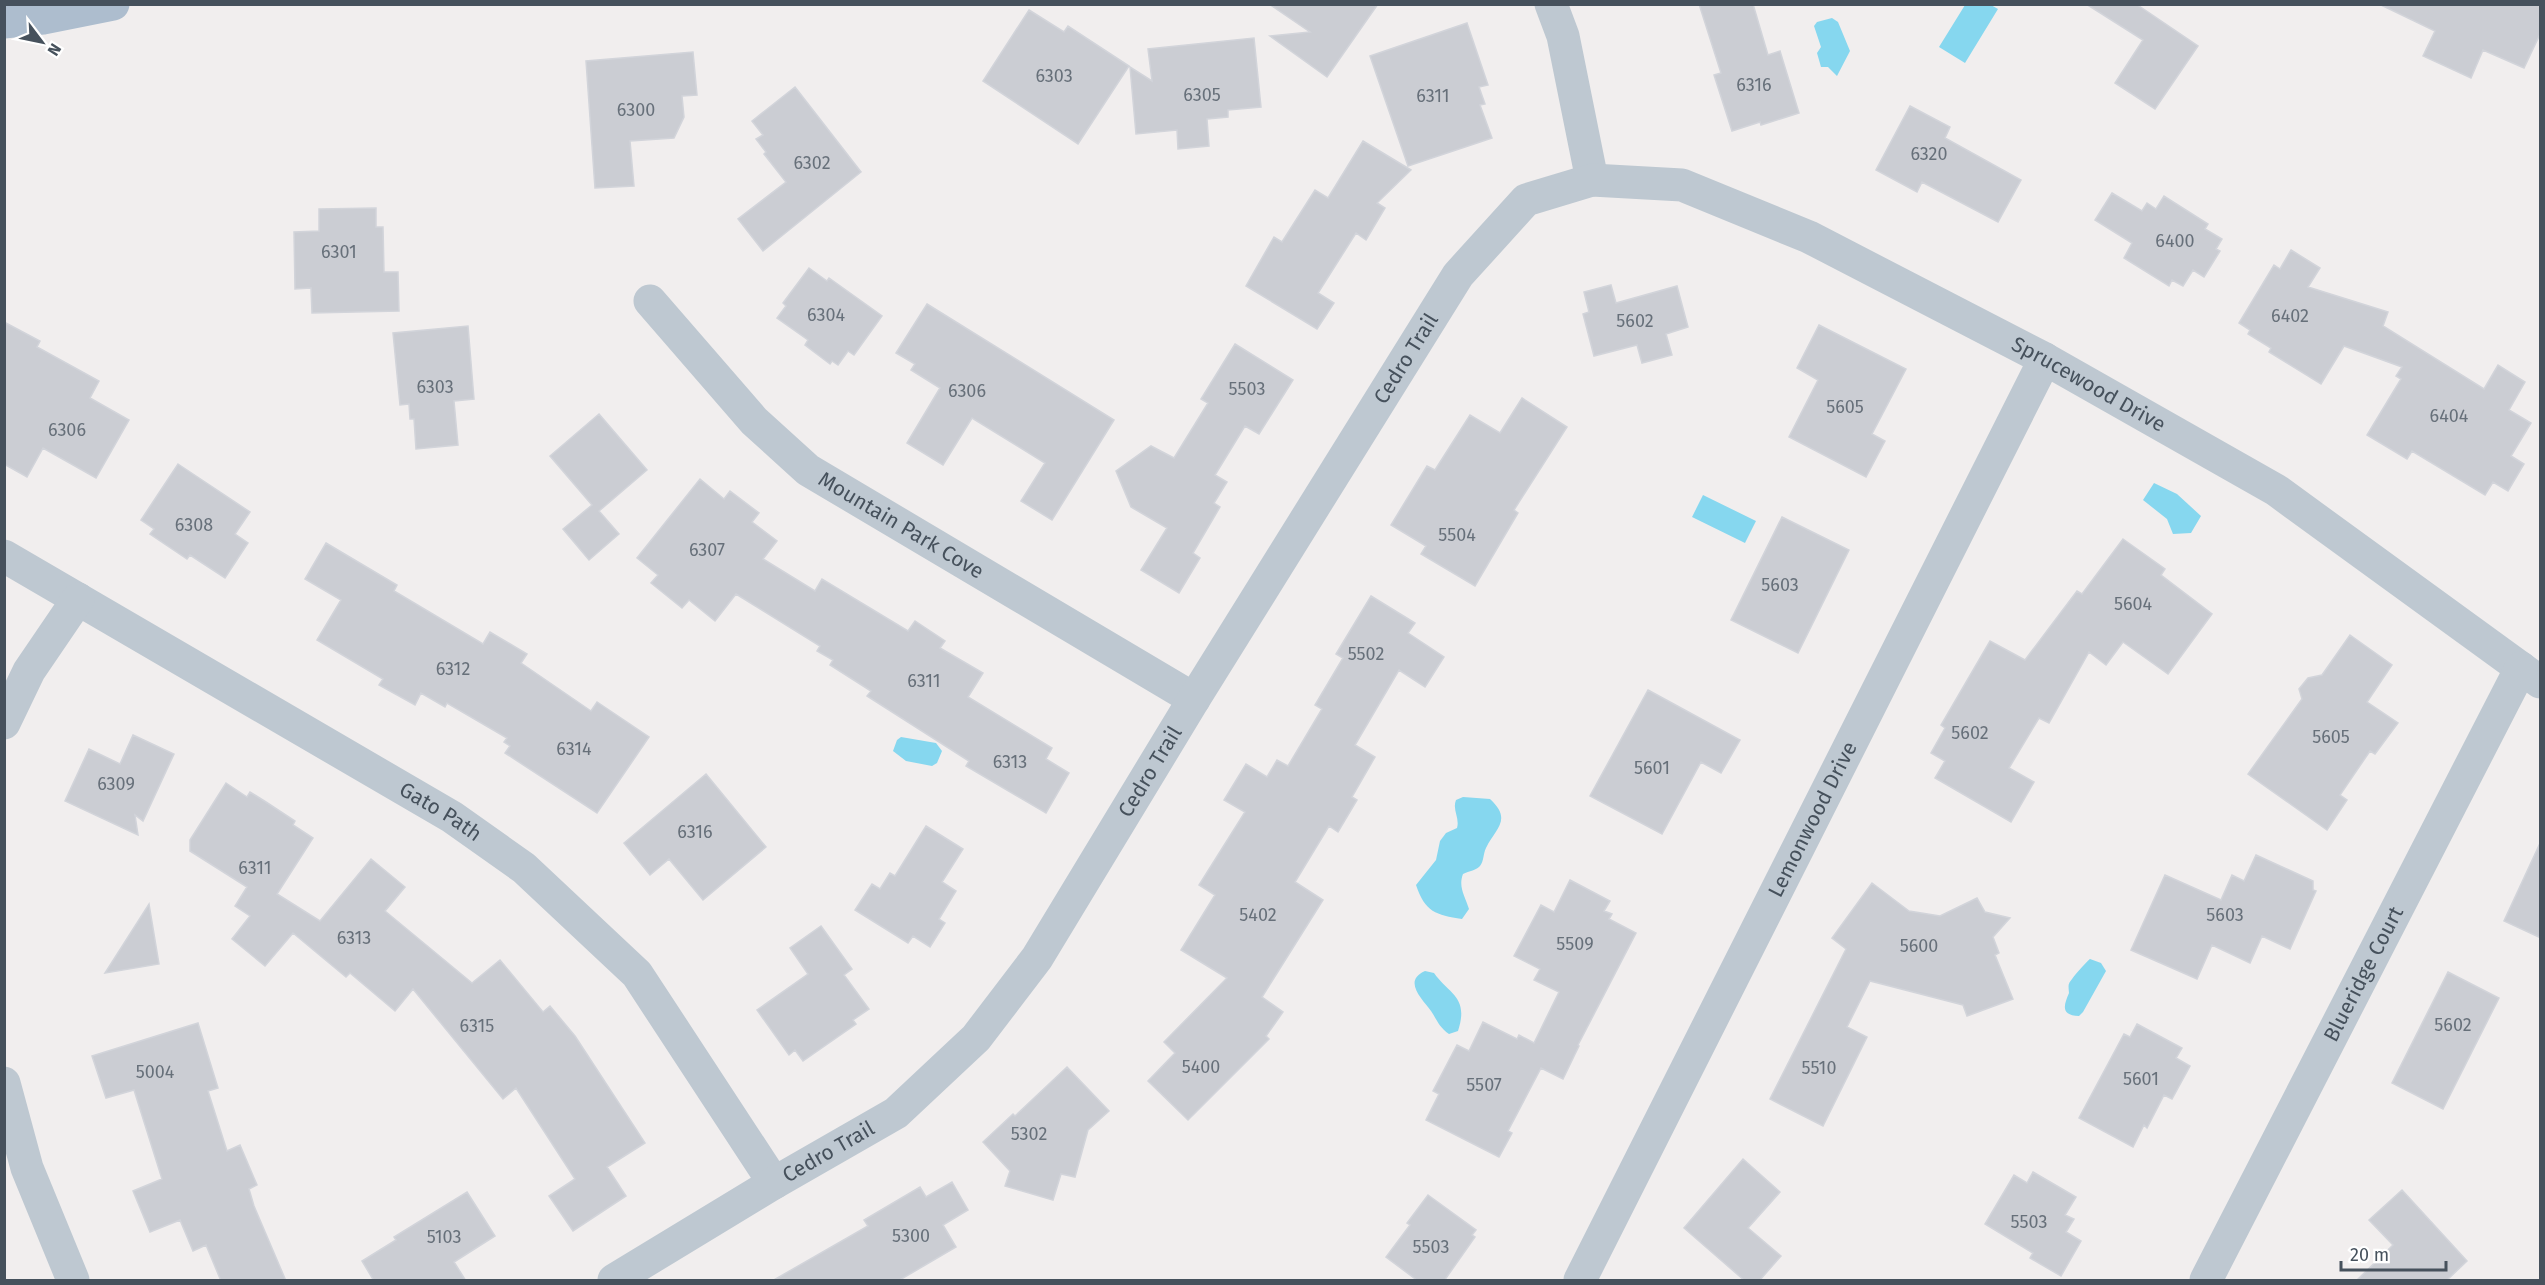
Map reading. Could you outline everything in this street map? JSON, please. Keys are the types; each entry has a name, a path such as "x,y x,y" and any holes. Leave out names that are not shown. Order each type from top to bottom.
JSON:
{"main road":[{"path":"4,22 44,18 113,4"}],"street":[{"path":"1551,4 1563,36 1592,180"},
{"name":"Sprucewood Drive","path":"1592,180 1682,184 1809,237 2044,358 2276,490 2531,675"},
{"name":"Cedro Trail","path":"614,1281 774,1183 896,1113 976,1038 1037,958 1194,699 1458,275 1526,200 1592,180"},
{"name":"Mountain Park Cove","path":"650,301 754,422 808,470 1194,699"},
{"name":"Lemonwood Drive","path":"1580,1281 2044,358"},
{"name":"Gato Path","path":"4,556 452,817 524,868 638,974 774,1183"},
{"path":"4,723 29,671 78,599"},
{"name":"Blueridge Court","path":"2206,1281 2531,675"},
{"path":"4,1083 27,1168 74,1281"}],"water":[{"path":"1965,5 1991,5 1998,9 1965,63 1939,47"},
{"path":"1832,18 1838,22 1850,51 1837,76 1828,67 1821,67 1817,53 1821,47 1814,26 1817,22"},
{"path":"2154,483 2177,494 2201,516 2191,533 2173,534 2167,519 2143,500"},
{"path":"1703,495 1756,521 1745,543 1692,517"},
{"path":"901,737 936,743 942,751 937,763 932,766 906,761 893,751 897,740"},
{"path":"1463,797 1490,799 1497,806 1501,819 1486,848 1480,866 1463,874 1462,887 1469,909 1462,919 1433,911 1423,901 1416,885 1436,860 1440,841 1446,833 1457,828 1455,804 1456,800"},
{"path":"2090,959 2101,963 2106,971 2083,1012 2079,1016 2069,1014 2065,1009 2069,985"},
{"path":"1425,971 1434,973 1456,997 1461,1011 1458,1031 1449,1034 1443,1029 1416,991 1415,980"}],"building":[{"path":"1269,4 1378,4 1327,77 1270,36 1310,32"},
{"path":"1699,4 1753,4 1768,55 1780,51 1799,113 1732,131 1714,75 1721,73"},
{"path":"2086,4 2136,4 2198,46 2155,109 2115,83 2143,40"},
{"path":"2379,4 2541,4 2541,32 2524,68 2483,50 2471,78 2423,56 2435,31"},
{"path":"1029,10 1064,32 1068,26 1129,66 1078,144 983,81"},
{"path":"1467,23 1488,85 1479,87 1485,104 1480,105 1492,138 1408,166 1370,56"},
{"path":"1254,38 1261,107 1228,110 1228,117 1207,119 1209,146 1178,149 1177,130 1136,134 1130,67 1152,81 1148,49"},
{"path":"693,52 697,95 682,96 684,117 674,138 630,141 634,186 595,188 586,61"},
{"path":"795,87 861,172 763,251 738,219 786,182 764,154 766,152 756,139 763,135 752,121"},
{"path":"1910,106 1950,127 1945,138 2021,180 1998,222 1922,182 1917,192 1876,170"},
{"path":"1363,141 1411,170 1377,203 1385,208 1366,240 1356,233 1318,293 1334,303 1317,329 1246,286 1274,237 1282,242 1315,190 1328,198"},
{"path":"2112,193 2142,211 2147,203 2156,209 2164,196 2208,224 2205,229 2222,239 2216,249 2220,251 2204,277 2193,270 2183,286 2172,280 2169,286 2124,258 2132,243 2095,220"},
{"path":"376,208 376,227 383,227 384,272 398,272 399,311 312,313 311,288 295,289 294,232 319,231 319,209"},
{"path":"2291,250 2320,268 2308,287 2388,312 2383,326 2484,389 2498,365 2525,382 2509,410 2531,423 2511,456 2524,464 2508,491 2493,482 2485,495 2412,451 2407,459 2367,435 2401,379 2396,376 2402,367 2344,346 2321,384 2269,352 2271,348 2248,334 2250,330 2239,323 2274,265 2280,269"},
{"path":"809,268 827,281 829,278 882,316 854,355 848,351 838,365 832,361 830,364 805,345 808,340 777,318 786,306 783,303"},
{"path":"1611,285 1616,303 1677,286 1688,327 1666,334 1672,355 1642,363 1637,345 1594,356 1583,314 1589,312 1584,292"},
{"path":"927,304 1114,420 1052,520 1021,501 1045,463 972,418 943,465 907,443 940,388 911,370 915,364 896,353"},
{"path":"4,322 40,341 37,347 99,381 90,398 129,420 96,478 43,448 27,477 4,464"},
{"path":"1819,325 1906,369 1872,434 1885,441 1866,477 1789,437 1818,380 1797,368"},
{"path":"468,326 474,399 454,401 458,445 416,449 414,419 410,419 409,404 400,405 393,333"},
{"path":"1235,344 1293,380 1259,434 1245,426 1215,475 1227,482 1214,503 1220,507 1193,553 1200,558 1179,593 1141,570 1167,528 1131,507 1116,471 1151,446 1174,458 1208,403 1201,399"},
{"path":"1522,398 1567,427 1514,510 1518,513 1475,586 1421,554 1426,546 1391,525 1427,466 1435,470 1470,415 1500,433"},
{"path":"599,414 647,470 599,511 619,534 589,560 563,529 592,505 550,456"},
{"path":"178,464 250,512 235,534 248,543 225,578 190,555 187,559 150,534 154,529 141,520"},
{"path":"700,479 724,499 730,491 759,513 752,522 777,541 763,559 815,591 822,579 908,631 915,621 945,641 940,648 983,673 968,697 1052,748 1046,759 1069,773 1046,813 966,766 969,761 867,696 871,691 830,665 833,660 817,651 820,646 736,594 715,621 689,600 682,608 651,583 658,575 637,558"},
{"path":"1782,517 1849,550 1798,653 1731,620"},
{"path":"2123,539 2165,569 2161,575 2212,614 2168,674 2123,642 2106,665 2089,652 2049,723 2039,718 2009,768 2034,782 2011,822 1935,778 1945,761 1931,753 1945,728 1941,725 1990,641 2025,660 2077,591 2082,594"},
{"path":"326,543 397,585 394,591 483,644 490,632 527,654 521,663 591,711 597,702 649,737 597,813 505,753 510,746 504,742 507,738 447,703 445,707 421,693 415,705 379,685 383,679 317,640 341,600 305,579"},
{"path":"1371,596 1415,623 1408,633 1444,657 1425,687 1399,670 1355,745 1375,757 1352,797 1357,800 1338,832 1329,826 1295,882 1323,900 1262,997 1283,1012 1266,1036 1269,1039 1188,1120 1148,1081 1175,1053 1164,1042 1227,978 1181,950 1215,895 1199,885 1245,812 1224,800 1246,764 1267,777 1277,760 1288,766 1322,709 1315,705 1343,658 1336,654"},
{"path":"2350,635 2392,665 2367,702 2398,723 2375,754 2370,751 2340,795 2347,800 2327,830 2248,774 2302,699 2299,689 2308,678 2322,675"},
{"path":"1648,690 1740,740 1721,773 1701,762 1662,834 1590,796"},
{"path":"133,735 174,754 143,821 135,815 138,835 65,801 89,749 120,764"},
{"path":"706,774 766,847 703,900 669,859 650,875 624,843"},
{"path":"226,783 247,797 250,792 266,802 295,821 293,825 313,838 277,894 320,921 371,859 405,887 385,911 472,983 500,960 543,1012 550,1006 575,1036 645,1143 607,1167 626,1196 573,1231 549,1196 575,1179 516,1088 503,1099 413,989 395,1011 350,973 346,977 293,933 265,966 232,939 250,916 235,906 247,887 190,851 190,840"},
{"path":"926,826 963,849 942,882 956,891 939,919 945,923 930,947 913,936 908,943 855,910 872,884 880,889 890,873 895,876"},
{"path":"2541,841 2541,938 2504,921"},
{"path":"2256,855 2313,881 2313,890 2316,891 2290,949 2262,936 2250,963 2212,945 2197,979 2131,950 2165,875 2221,900 2232,875 2244,881"},
{"path":"1570,880 1610,901 1604,911 1612,914 1609,919 1636,933 1563,1079 1541,1068 1508,1131 1512,1133 1499,1157 1426,1120 1439,1094 1433,1091 1457,1045 1469,1051 1483,1022 1517,1039 1519,1035 1534,1043 1559,992 1534,980 1540,969 1514,956 1541,905 1554,912"},
{"path":"1872,883 1909,911 1940,916 1977,898 1985,912 2010,918 1993,937 1999,953 1995,955 2013,999 1967,1016 1963,1005 1870,981 1847,1027 1867,1037 1823,1126 1770,1099 1846,949 1832,938"},
{"path":"149,904 159,964 105,973"},
{"path":"821,926 852,969 844,975 869,1009 853,1020 856,1024 803,1061 795,1050 789,1055 757,1010 808,974 790,948"},
{"path":"2448,972 2499,998 2443,1109 2392,1083"},
{"path":"198,1023 218,1088 208,1091 227,1151 240,1145 257,1185 249,1189 254,1206 286,1281 221,1281 206,1245 193,1251 180,1220 150,1232 133,1191 162,1179 134,1090 106,1098 92,1056"},
{"path":"2137,1024 2182,1048 2176,1058 2190,1066 2172,1099 2164,1095 2147,1128 2144,1125 2133,1147 2079,1118 2124,1034 2130,1037"},
{"path":"1067,1067 1109,1111 1088,1130 1075,1177 1061,1174 1053,1200 1005,1186 1010,1171 983,1142 1013,1114 1015,1116"},
{"path":"1743,1159 1780,1192 1748,1228 1781,1256 1759,1281 1745,1281 1684,1228"},
{"path":"2033,1172 2076,1197 2065,1215 2074,1219 2066,1232 2081,1241 2061,1276 2030,1258 2033,1253 1985,1224 2014,1175 2027,1183"},
{"path":"952,1182 968,1210 943,1225 956,1247 898,1281 772,1281 868,1226 864,1220 920,1187 926,1197"},
{"path":"2402,1190 2467,1261 2446,1281 2356,1281 2393,1245 2369,1220"},
{"path":"467,1192 495,1236 454,1262 466,1281 374,1281 362,1261 396,1240 394,1237"},
{"path":"1428,1195 1476,1230 1472,1235 1475,1237 1444,1281 1418,1281 1386,1257 1410,1225 1407,1223"}]}
